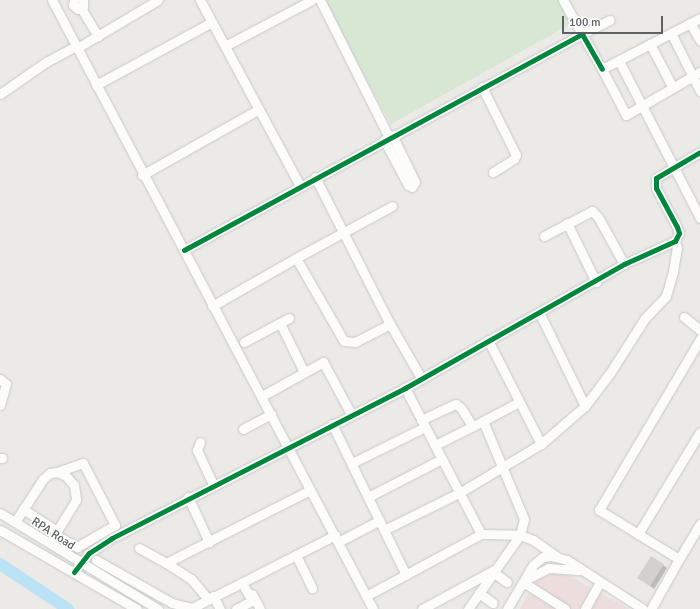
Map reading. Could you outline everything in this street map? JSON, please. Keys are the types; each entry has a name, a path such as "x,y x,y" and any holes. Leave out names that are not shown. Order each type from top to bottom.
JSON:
{"street":[{"path":"52,0 142,176 184,250 212,306 262,396 287,447 373,609"},
{"path":"74,0 74,7 82,4 98,36"},
{"path":"0,94 46,62 98,36 158,0"},
{"path":"200,0 300,186"},
{"path":"225,46 312,0"},
{"path":"320,0 388,137 408,185 412,187 415,182 388,137"},
{"path":"563,0 626,115 672,86 696,74"},
{"path":"602,69 700,18"},
{"path":"184,250 388,137 610,20"},
{"path":"96,85 212,22"},
{"path":"690,23 700,40"},
{"path":"671,33 696,74 700,91"},
{"path":"650,44 672,86"},
{"path":"619,61 700,218"},
{"path":"482,87 516,155 514,159 493,172"},
{"path":"142,176 259,109"},
{"path":"384,530 459,493 541,444 585,406 610,373 645,318 666,296 673,272 677,248 675,241 678,233 677,227 654,183 659,174 700,152"},
{"path":"315,177 390,324 420,378"},
{"path":"212,306 392,206"},
{"path":"544,236 588,212 595,213 624,264"},
{"path":"567,223 596,282"},
{"path":"74,572 80,563 99,545 213,484 350,414 405,388 488,340 540,314 624,264 675,241"},
{"path":"296,258 344,341 355,342 390,324"},
{"path":"540,314 585,406"},
{"path":"684,316 700,330"},
{"path":"244,342 289,318"},
{"path":"280,323 304,372"},
{"path":"679,559 599,510 700,339"},
{"path":"488,340 541,444"},
{"path":"262,396 323,362 350,414"},
{"path":"0,378 6,384 0,405"},
{"path":"405,388 481,534"},
{"path":"435,445 520,402"},
{"path":"352,463 456,404 461,408 473,426"},
{"path":"243,429 271,414"},
{"path":"468,609 520,535 524,519 483,421"},
{"path":"332,424 406,575"},
{"path":"638,534 700,432"},
{"path":"200,442 197,450 213,484"},
{"path":"368,497 442,459"},
{"path":"15,522 23,509 43,479 50,473 58,472 83,463 116,525 77,547 23,509"},
{"path":"50,543 76,500 77,492 71,480 58,472"},
{"path":"166,563 310,490"},
{"path":"188,497 209,542"},
{"name":"RPA Road","path":"0,513 158,609"},
{"path":"96,560 172,603 191,608 296,555 380,520"},
{"path":"651,609 700,524"},
{"path":"0,530 74,572 126,606 137,609"},
{"path":"366,596 481,534 520,535 533,540 557,557"},
{"path":"139,548 191,579 220,609"},
{"path":"296,555 312,588"},
{"path":"507,609 538,560 543,557 557,557 567,560 600,582 629,605 643,609"},
{"path":"523,582 549,568 581,570"},
{"path":"495,570 507,582"},
{"path":"422,609 495,570"},
{"path":"243,582 260,609"},
{"path":"523,582 554,606 565,609"},
{"path":"585,609 600,582"},
{"path":"479,593 493,603"},
{"path":"236,609 253,600"}],"shaded area":[{"path":"552,574 566,574 629,609 520,609 538,579"}],"green space":[{"path":"322,0 564,0 576,21 391,124"}],"building":[{"path":"651,556 664,564 650,586 637,578"}],"waterway":[{"path":"0,564 68,609"}],"cycle path":[{"path":"184,250 582,34 602,69"},
{"path":"74,572 89,553 112,538 405,388 624,264 675,241 679,233 656,188 656,178 700,152"}]}
